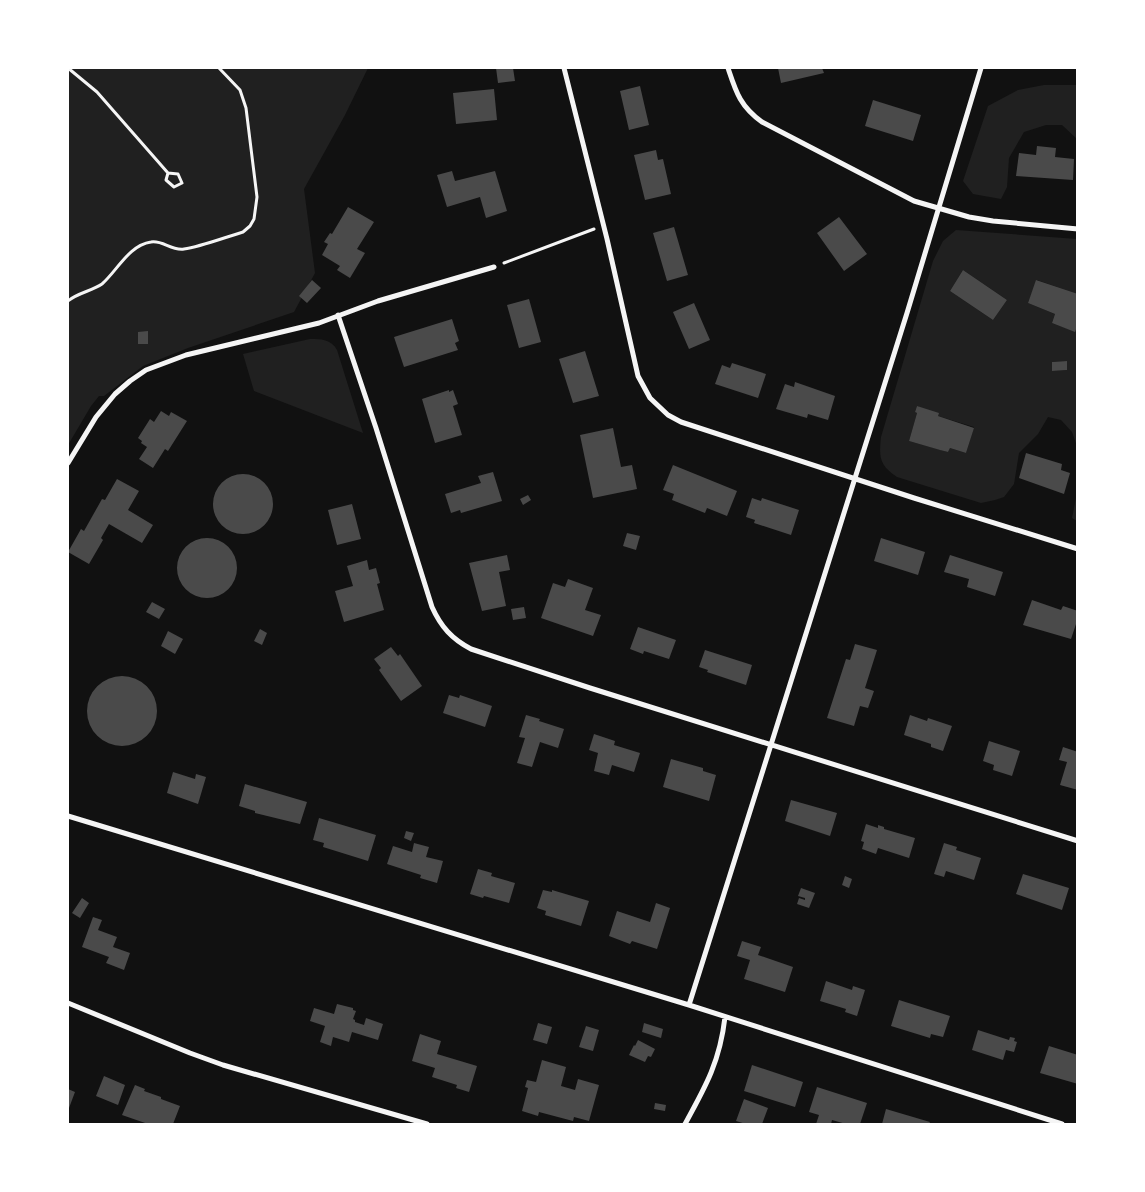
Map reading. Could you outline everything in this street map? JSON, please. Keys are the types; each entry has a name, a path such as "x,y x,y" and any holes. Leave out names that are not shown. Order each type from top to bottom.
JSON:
{"street":[{"path":"564,68 638,376 650,398 656,404 668,415 681,422 1078,549"},
{"path":"728,68 739,98 752,115 914,201 938,209 993,221 1078,229"},
{"path":"689,1005 855,479 981,68"},
{"path":"68,463 96,417 115,394 146,370 186,355 319,323 378,301 494,267"},
{"path":"338,315 432,607 440,625 452,637 471,649 1078,841"},
{"path":"68,816 689,1005 1062,1124"},
{"path":"68,1003 223,1065 427,1124"},
{"path":"685,1124 715,1066 722,1040 725,1017"}],"path":[{"path":"68,68 97,92 168,173 178,174 182,183 174,187 166,180 168,173"},
{"path":"68,301 101,284 133,251 143,245 151,242 160,242 173,249 184,249 243,232 250,226 256,211 257,197 246,108 240,90 219,68"},
{"path":"494,267 603,225"}],"shaded area":[{"path":"68,68 368,68 345,115 304,189 315,273 294,312 188,348 143,366 104,396 99,396 68,445"},
{"path":"1044,85 1077,85 1077,139 1062,125 1046,125 1024,132 1009,158 1007,187 1001,199 973,194 963,181 988,106 1018,90"},
{"path":"956,230 1077,239 1077,294 1037,280 1028,303 1055,314 1052,323 1074,331 1077,324 1077,446 1072,432 1061,420 1048,417 1038,434 1019,453 1014,484 1004,497 981,503 897,477 887,468 880,455 881,437 933,261 943,241","holes":["963,270 1007,300 993,320 950,291","1067,361 1067,370 1052,371 1052,362","917,406 938,416 974,427 966,453 950,448 948,452 909,441 917,413 915,412"]},
{"path":"310,339 322,340 335,346 363,433 254,391 243,354"},
{"path":"1077,493 1077,521 1072,518"}],"building":[{"path":"496,68 513,68 515,81 498,83"},
{"path":"778,68 822,68 824,73 781,83"},
{"path":"640,86 649,125 629,130 620,91"},
{"path":"494,89 497,120 456,124 453,93"},
{"path":"873,100 921,115 913,141 865,126"},
{"path":"1037,146 1056,148 1055,157 1074,159 1073,180 1016,176 1019,153 1036,155"},
{"path":"656,150 658,160 663,159 671,194 645,200 634,155"},
{"path":"452,171 455,181 495,171 507,211 486,218 480,197 447,207 437,175"},
{"path":"348,207 374,222 357,249 365,253 350,278 337,270 340,266 322,255 328,244 324,242 330,233 332,234"},
{"path":"839,217 867,254 844,271 817,233"},
{"path":"674,227 688,275 667,281 653,233"},
{"path":"963,270 1007,300 993,320 950,291"},
{"path":"312,280 321,288 307,303 299,296"},
{"path":"1036,280 1078,294 1078,324 1075,332 1052,323 1055,314 1028,303"},
{"path":"529,299 541,342 519,348 507,305"},
{"path":"694,303 710,340 689,349 673,312"},
{"path":"452,319 459,341 455,343 458,350 404,367 394,337"},
{"path":"148,331 148,344 138,344 138,332"},
{"path":"585,351 599,396 573,403 559,359"},
{"path":"1067,361 1067,370 1052,371 1052,362"},
{"path":"732,363 766,374 758,398 715,384 722,365 730,368"},
{"path":"795,382 835,396 828,420 808,414 807,418 776,409 785,384 794,387"},
{"path":"449,390 449,392 453,390 458,404 453,406 462,435 435,443 422,399"},
{"path":"917,406 939,413 938,416 974,428 966,453 950,448 948,452 909,441 917,413 915,412"},
{"path":"161,411 169,416 171,412 187,421 168,451 165,449 153,468 139,459 147,447 138,438 150,419 154,422"},
{"path":"613,428 621,467 632,465 637,489 593,498 580,435"},
{"path":"1026,453 1062,464 1061,470 1070,473 1064,494 1019,478"},
{"path":"673,465 737,491 727,516 707,508 705,513 672,500 674,494 663,490"},
{"path":"493,472 502,501 461,513 460,510 451,513 445,494 481,483 478,476"},
{"path":"237,474 249,474 265,482 271,492 273,504 271,516 265,526 249,534 237,534 221,526 213,510 213,498 221,482"},
{"path":"117,479 139,491 128,510 153,525 142,543 109,524 101,538 103,540 89,564 68,552 81,529 84,531 102,499 105,500"},
{"path":"528,495 531,500 523,505 520,499"},
{"path":"752,498 761,501 762,498 799,510 791,535 754,523 755,520 746,517"},
{"path":"352,504 361,539 337,545 328,510"},
{"path":"627,533 640,536 636,550 623,546"},
{"path":"207,538 224,543 232,551 237,568 232,585 224,593 207,598 190,593 182,585 177,568 182,551 190,543"},
{"path":"881,538 925,552 918,575 874,561"},
{"path":"507,555 510,570 499,572 506,606 482,611 469,563"},
{"path":"950,555 1003,572 995,596 967,587 969,579 944,572"},
{"path":"367,560 369,570 376,568 380,583 377,584 384,610 344,622 335,591 353,586 347,566"},
{"path":"568,579 593,588 585,610 601,615 593,636 541,618 553,583 565,587"},
{"path":"1032,600 1061,610 1063,606 1078,611 1078,618 1071,639 1023,625"},
{"path":"152,602 165,609 159,619 146,612"},
{"path":"524,607 526,618 513,620 511,609"},
{"path":"638,627 676,640 669,659 644,651 643,654 630,649"},
{"path":"260,629 267,633 262,645 254,641"},
{"path":"168,631 183,639 175,654 161,646"},
{"path":"855,644 877,650 865,688 874,691 868,708 860,706 854,726 827,718 846,659 850,660"},
{"path":"391,647 398,656 400,654 422,686 401,701 379,670 381,668 374,659"},
{"path":"705,650 752,665 746,685 707,672 708,670 699,667"},
{"path":"122,676 141,682 151,692 157,711 151,730 141,740 122,746 103,740 93,730 87,711 93,692 103,682"},
{"path":"449,695 459,698 460,695 492,706 485,727 443,713"},
{"path":"526,715 564,729 558,748 540,742 532,767 517,763 525,738 519,737"},
{"path":"910,715 927,721 928,718 952,726 943,751 931,747 931,744 904,735"},
{"path":"594,734 615,741 614,745 640,753 634,772 612,765 609,775 594,771 598,753 589,750"},
{"path":"989,741 1020,751 1012,776 993,770 994,765 983,761"},
{"path":"1063,747 1078,752 1078,790 1060,785 1067,762 1059,760"},
{"path":"671,759 703,768 703,771 716,775 709,801 663,787"},
{"path":"173,772 195,779 196,774 206,777 198,804 167,793"},
{"path":"245,784 307,802 300,824 255,813 255,811 239,806"},
{"path":"791,800 837,813 830,836 785,821"},
{"path":"319,818 376,835 368,861 323,847 324,843 313,840"},
{"path":"866,824 878,828 878,825 884,827 884,829 915,838 909,858 878,848 876,854 862,849 864,842 861,841"},
{"path":"406,831 414,833 411,841 404,838"},
{"path":"414,843 429,847 426,857 443,861 437,883 420,878 421,875 387,864 393,846 412,852"},
{"path":"944,843 957,847 956,850 981,858 974,880 946,871 944,877 934,874"},
{"path":"478,869 492,873 491,876 515,883 509,903 470,894"},
{"path":"1023,874 1069,888 1062,910 1016,894"},
{"path":"845,876 852,879 849,888 842,885"},
{"path":"801,888 815,893 809,908 797,904 799,898 805,900 805,898 798,896"},
{"path":"543,890 552,892 552,890 589,901 581,926 545,915 546,911 537,908"},
{"path":"82,898 89,903 80,918 72,913"},
{"path":"656,903 670,908 657,949 632,941 630,944 609,936 617,911 650,922"},
{"path":"93,917 102,920 98,930 117,937 113,947 130,953 124,970 106,963 109,957 82,947"},
{"path":"742,941 761,947 758,955 793,967 785,992 744,979 750,960 737,956"},
{"path":"826,981 852,990 853,986 865,990 857,1016 845,1012 846,1009 820,1001"},
{"path":"899,1000 950,1016 943,1037 931,1034 930,1038 891,1026"},
{"path":"337,1004 353,1008 356,1011 353,1019 355,1022 364,1025 366,1018 383,1024 378,1040 352,1032 349,1042 333,1037 331,1046 320,1042 325,1026 310,1021 314,1008 334,1014"},
{"path":"538,1023 552,1027 547,1044 533,1040"},
{"path":"644,1023 663,1029 661,1038 642,1032"},
{"path":"586,1026 599,1030 593,1051 579,1047"},
{"path":"978,1030 1009,1040 1010,1037 1015,1038 1014,1041 1017,1042 1014,1052 1006,1050 1003,1060 972,1050"},
{"path":"420,1034 441,1041 437,1054 477,1066 469,1092 456,1088 457,1085 432,1077 435,1068 412,1061"},
{"path":"638,1040 655,1049 651,1057 648,1056 645,1062 629,1055"},
{"path":"1049,1046 1078,1055 1078,1084 1040,1073"},
{"path":"542,1060 566,1067 561,1086 575,1090 578,1079 599,1085 589,1121 574,1117 573,1121 539,1112 538,1116 522,1111 528,1088 525,1087 527,1080 536,1082"},
{"path":"752,1065 803,1082 795,1107 744,1091"},
{"path":"104,1076 125,1085 118,1105 96,1096"},
{"path":"135,1085 145,1089 144,1091 161,1097 161,1099 180,1106 173,1124 148,1124 122,1115"},
{"path":"817,1087 867,1103 860,1124 846,1124 832,1120 831,1124 816,1124 819,1115 809,1112"},
{"path":"68,1089 75,1092 69,1108 68,1108"},
{"path":"744,1099 768,1108 762,1124 746,1124 736,1121"},
{"path":"655,1103 666,1105 665,1111 654,1109"},
{"path":"886,1109 930,1122 929,1124 882,1124"}]}
